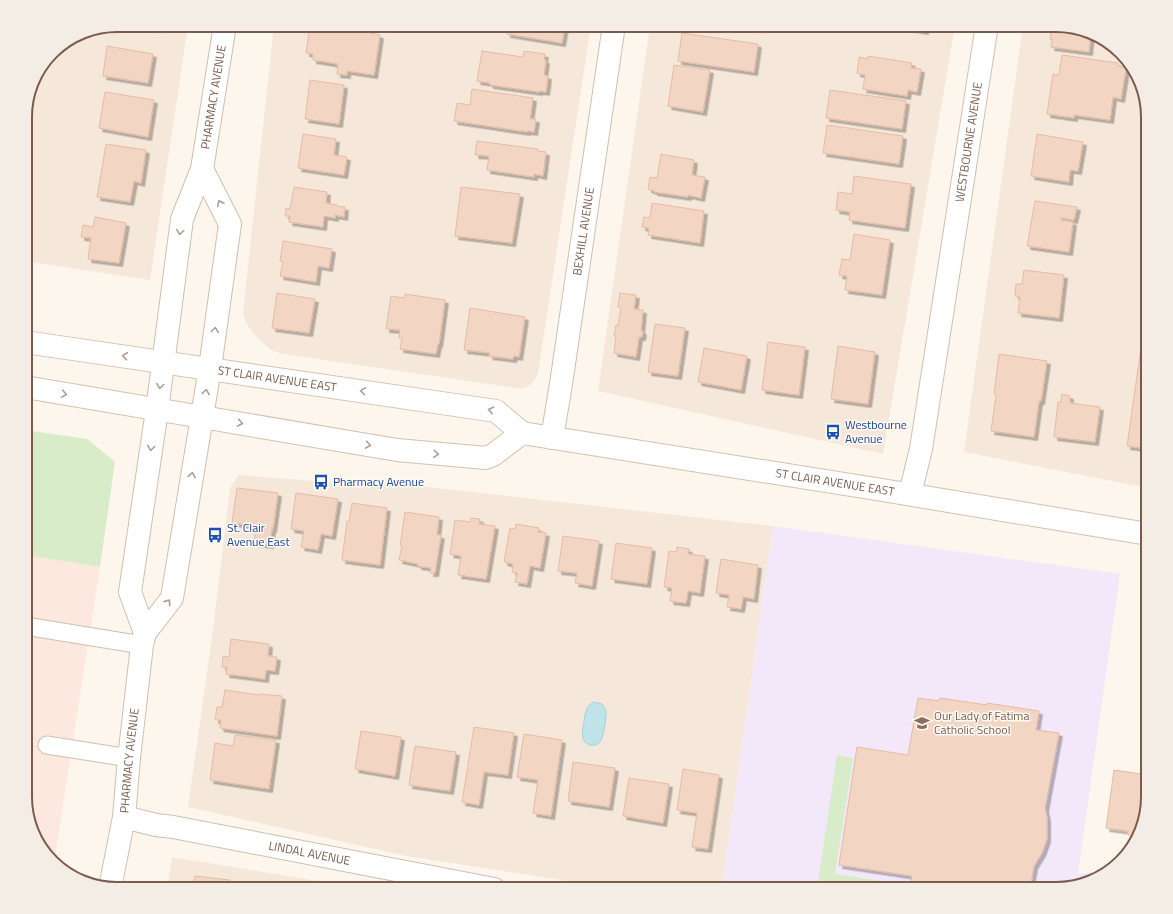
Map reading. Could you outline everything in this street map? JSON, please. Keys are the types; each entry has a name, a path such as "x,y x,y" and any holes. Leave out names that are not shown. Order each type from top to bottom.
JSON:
{"street":[{"name":"PHARMACY AVENUE","path":"111,882 124,817 129,758 143,639 130,592 157,410 182,220 202,169 224,32"},
{"name":"BEXHILL AVENUE","path":"552,438 613,32"},
{"name":"WESTBOURNE AVENUE","path":"910,494 921,449 986,32"},
{"path":"143,639 172,598 210,368 230,224 202,169"},
{"name":"ST CLAIR AVENUE EAST","path":"32,343 496,411 522,433 910,494 1141,533"},
{"path":"32,388 397,450 485,458 493,455 522,433"},
{"name":"LINDAL AVENUE","path":"124,817 156,825 458,882"}],"lane":[{"path":"32,627 143,639"},
{"path":"47,745 129,758"}],"shaded area":[{"path":"117,32 187,32 150,280 32,262 32,111 35,95 46,70 61,53 74,43 95,35"},
{"path":"273,32 590,32 538,373 531,384 525,388 516,388 283,354 273,351 254,334 246,323 243,312"},
{"path":"649,32 954,32 883,454 598,391"},
{"path":"1022,32 1056,32 1089,38 1116,57 1130,74 1139,100 1141,111 1141,487 964,452"},
{"path":"239,475 340,483 419,486 773,526 723,882 575,882 406,856 188,807 213,630 230,488"},
{"name":"Our Lady of Fatima Catholic School","path":"773,526 1120,574 1078,874 1096,872 1062,882 723,882"},
{"path":"32,556 100,567 55,855 43,840 38,830 32,803"},
{"path":"172,857 324,882 168,882"}],"green space":[{"path":"32,431 87,439 115,462 100,567 32,556"},
{"path":"837,755 853,758 835,874 889,882 818,882"}],"water":[{"path":"594,702 602,704 606,710 606,715 601,741 598,744 590,745 584,741 583,731 586,710"}],"building":[{"path":"309,32 370,32 380,35 374,75 347,71 347,75 337,74 338,64 313,60 313,54 306,53"},
{"path":"507,32 564,32 562,43 507,34"},
{"path":"1051,32 1067,33 1089,38 1090,39 1089,52 1051,47 1052,39 1050,39"},
{"path":"682,33 758,44 754,72 678,61"},
{"path":"107,46 153,54 148,83 103,76"},
{"path":"482,51 523,57 524,51 545,54 544,60 546,60 544,75 548,76 546,92 490,85 490,83 477,81"},
{"path":"1062,55 1118,63 1118,66 1125,68 1121,99 1113,97 1110,120 1074,115 1074,118 1047,114 1053,74 1059,75"},
{"path":"868,56 912,63 911,68 921,69 917,92 908,90 907,96 863,89 865,75 857,73 859,57 868,59"},
{"path":"674,65 710,70 703,112 668,106"},
{"path":"310,80 344,85 339,124 305,119"},
{"path":"472,89 533,98 530,119 536,119 534,132 454,121 457,103 470,105"},
{"path":"830,90 906,101 902,129 826,118"},
{"path":"105,92 154,100 148,137 99,128"},
{"path":"827,125 903,136 899,164 823,153"},
{"path":"303,134 336,139 334,155 347,157 344,175 298,168"},
{"path":"1037,134 1083,142 1078,171 1070,170 1069,182 1031,176"},
{"path":"477,141 538,149 538,151 546,152 543,176 534,174 534,177 487,170 489,156 475,155"},
{"path":"106,144 146,150 141,183 134,181 130,202 97,197"},
{"path":"661,154 694,160 692,175 705,177 701,198 688,195 688,197 654,192 648,189 650,177 657,178"},
{"path":"854,176 911,184 905,228 849,220 850,212 836,210 838,192 852,194"},
{"path":"294,187 327,192 326,203 345,207 344,217 335,215 335,218 324,216 323,227 289,222 290,216 285,216 286,208 290,209"},
{"path":"461,187 520,194 512,243 455,236"},
{"path":"1035,201 1077,207 1074,220 1061,218 1061,220 1073,222 1069,252 1027,246"},
{"path":"652,203 704,211 700,243 648,235 649,228 642,227 644,217 650,218"},
{"path":"95,217 126,223 119,263 88,259 91,238 81,237 83,225 93,227"},
{"path":"854,234 890,240 882,295 845,290 847,276 839,275 842,259 850,260"},
{"path":"283,241 332,249 329,268 318,266 316,282 280,276 283,262 280,261"},
{"path":"1024,270 1064,275 1059,318 1018,313 1020,297 1015,296 1016,284 1022,284"},
{"path":"277,293 315,299 309,333 272,328"},
{"path":"620,293 636,295 634,309 643,310 641,331 643,331 642,337 639,337 636,357 614,353 616,336 614,336 616,325 618,325 621,308 618,307"},
{"path":"405,294 445,300 439,344 436,354 400,349 402,338 399,338 400,330 386,329 391,296 404,298"},
{"path":"470,308 525,317 519,357 514,356 513,359 489,356 490,353 464,350"},
{"path":"655,324 685,328 678,376 648,372"},
{"path":"768,342 805,347 799,395 762,390"},
{"path":"838,346 875,352 868,404 831,399"},
{"path":"704,348 747,356 741,390 698,382"},
{"path":"1141,348 1141,448 1127,446"},
{"path":"999,354 1047,361 1034,437 991,431 996,395 994,394"},
{"path":"1062,394 1070,396 1070,403 1100,407 1095,442 1054,437 1058,402 1061,402"},
{"path":"237,488 278,493 270,545 254,543 256,526 232,523"},
{"path":"296,493 338,499 332,536 321,534 318,550 301,547 304,531 291,529"},
{"path":"352,503 387,508 380,565 342,560 347,521 349,522"},
{"path":"405,512 439,517 437,535 441,535 435,573 430,573 431,568 418,566 418,564 399,560 402,546 400,546"},
{"path":"471,518 480,519 479,524 495,526 486,579 458,575 461,556 450,554 455,520 470,522"},
{"path":"516,524 539,528 538,532 546,533 540,568 530,566 527,584 515,582 517,573 512,572 513,564 504,562 510,528 515,529"},
{"path":"563,536 599,541 592,586 575,583 577,573 558,571"},
{"path":"616,543 652,548 647,584 611,579"},
{"path":"677,547 689,549 688,554 705,556 700,593 688,591 686,603 670,601 672,588 664,587 669,551 676,552"},
{"path":"721,559 758,565 754,599 743,597 741,609 727,607 729,595 716,593"},
{"path":"231,639 269,644 268,656 277,657 275,671 266,670 265,679 226,674 227,667 222,667 223,656 229,657"},
{"path":"225,690 259,695 282,696 277,736 220,728 221,720 215,720 217,707 222,707"},
{"path":"918,698 939,701 940,698 987,705 987,703 1039,711 1036,730 1059,733 1045,808 1047,818 1047,839 1042,853 1034,866 1031,882 911,882 912,876 839,865 857,747 908,755"},
{"path":"474,727 514,733 508,775 484,772 479,805 462,802"},
{"path":"361,731 401,737 395,776 355,769"},
{"path":"524,734 562,740 551,816 533,813 538,780 517,777"},
{"path":"235,735 276,740 269,789 210,780 215,743 233,746"},
{"path":"415,746 456,752 450,791 409,785"},
{"path":"573,762 615,768 609,807 568,801"},
{"path":"683,769 719,775 708,849 692,847 697,813 677,810"},
{"path":"1114,770 1141,774 1141,803 1135,830 1132,835 1128,835 1128,831 1106,828"},
{"path":"629,778 669,784 663,823 623,816"},
{"path":"195,876 230,880 230,882 194,882"}],"place":[{"name":"Westbourne Avenue","path":"833,432"},
{"name":"Pharmacy Avenue","path":"321,482"},
{"name":"St. Clair Avenue East","path":"215,535"},
{"name":"Our Lady of Fatima Catholic School","path":"922,723"}]}
